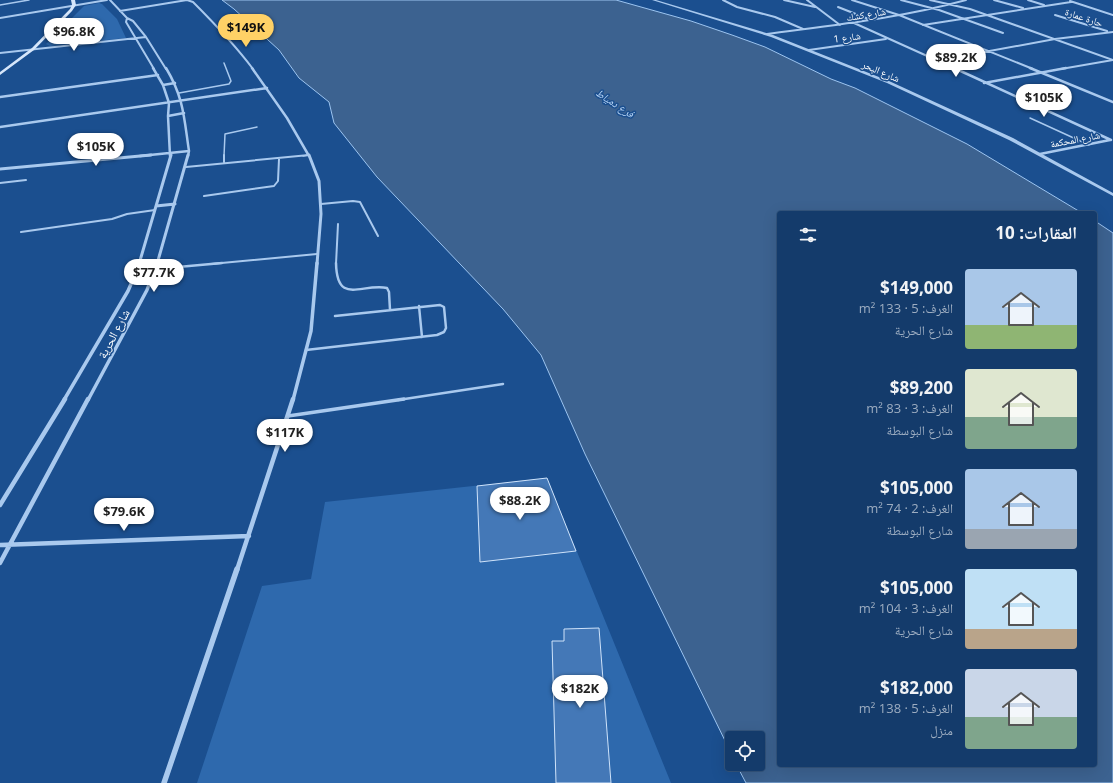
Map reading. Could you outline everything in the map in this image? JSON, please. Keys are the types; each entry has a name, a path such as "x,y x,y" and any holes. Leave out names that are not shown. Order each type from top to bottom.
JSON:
{"main road":[{"path":"0,74 33,49 74,5 73,0"}],"street":[{"path":"0,18 107,0"},
{"name":"شارع الحرية","path":"0,562 147,290 156,266 190,151 182,101 175,83 146,36 133,21 127,18 110,0"},
{"path":"120,11 191,0 242,54 267,88 309,155 319,181 321,204 311,331 306,350 288,416 249,536 164,783"},
{"name":"شارع البحر","path":"653,0 767,34 888,82 951,110 1040,154 1113,195"},
{"path":"723,0 737,7 775,17 805,30"},
{"path":"784,0 816,7"},
{"path":"807,0 840,25"},
{"path":"852,0 923,25 1113,102"},
{"path":"901,0 934,9 1003,33"},
{"path":"930,0 950,4 987,15 1113,60"},
{"name":"شارع كشك","path":"767,34 899,16 934,9 966,0"},
{"path":"994,0 1026,9"},
{"path":"1028,0 1046,6"},
{"path":"1066,0 1113,15"},
{"path":"923,25 1071,2"},
{"path":"838,7 872,20"},
{"name":"حارة عمارة","path":"1055,15 1109,32"},
{"name":"شارع الحرية","path":"0,506 93,353 128,291 138,269 171,153 168,116 169,103 158,75 134,38 126,22 127,18"},
{"path":"854,23 1112,140"},
{"path":"935,61 1055,39 1113,32"},
{"path":"0,53 146,36"},
{"name":"شارع 1","path":"809,50 887,38"},
{"path":"984,83 1113,60"},
{"path":"0,97 158,75"},
{"path":"163,85 175,83"},
{"path":"0,127 267,88"},
{"path":"168,116 184,113"},
{"name":"شارع المحكمة","path":"1040,154 1112,140"},
{"path":"0,169 190,151"},
{"path":"156,208 175,204"},
{"path":"138,269 156,266"},
{"path":"0,545 249,536"}],"lane":[{"path":"0,2 1,5 29,0"},
{"path":"179,93 229,84 231,81 224,63"},
{"path":"1030,118 1089,145"},
{"path":"224,162 225,134 257,127"},
{"path":"186,167 224,162 254,162 309,155"},
{"path":"204,196 274,186 278,181 279,159"},
{"path":"0,182 26,180"},
{"path":"321,204 353,201 360,202 378,236"},
{"path":"21,232 112,219 127,214 156,208"},
{"path":"338,224 336,274 339,283 342,287 356,290 380,287 387,288 389,292 390,310"},
{"path":"178,267 317,254"},
{"path":"306,350 422,337 441,334 446,328 444,307 436,304 335,316"},
{"path":"420,306 422,337"},
{"path":"288,416 503,384"}],"shaded area":[{"path":"99,3 102,4 117,19 126,38 50,46 46,44 84,6"},
{"path":"547,478 671,783 197,783 262,586 311,579 325,502"}],"water":[{"name":"فرع دمياط","path":"222,0 616,0 691,21 765,47 831,79 855,88 967,144 1079,211 777,211 777,767 1097,767 1097,222 1113,233 1113,783 746,783 740,771 765,771 765,731 725,731 725,741 585,454 541,355 503,309 377,177 334,123 329,102 299,78 279,50"}],"building":[{"path":"547,478 576,551 480,562 477,486"},
{"path":"599,628 611,783 556,783 552,641 564,641 564,629"}]}
